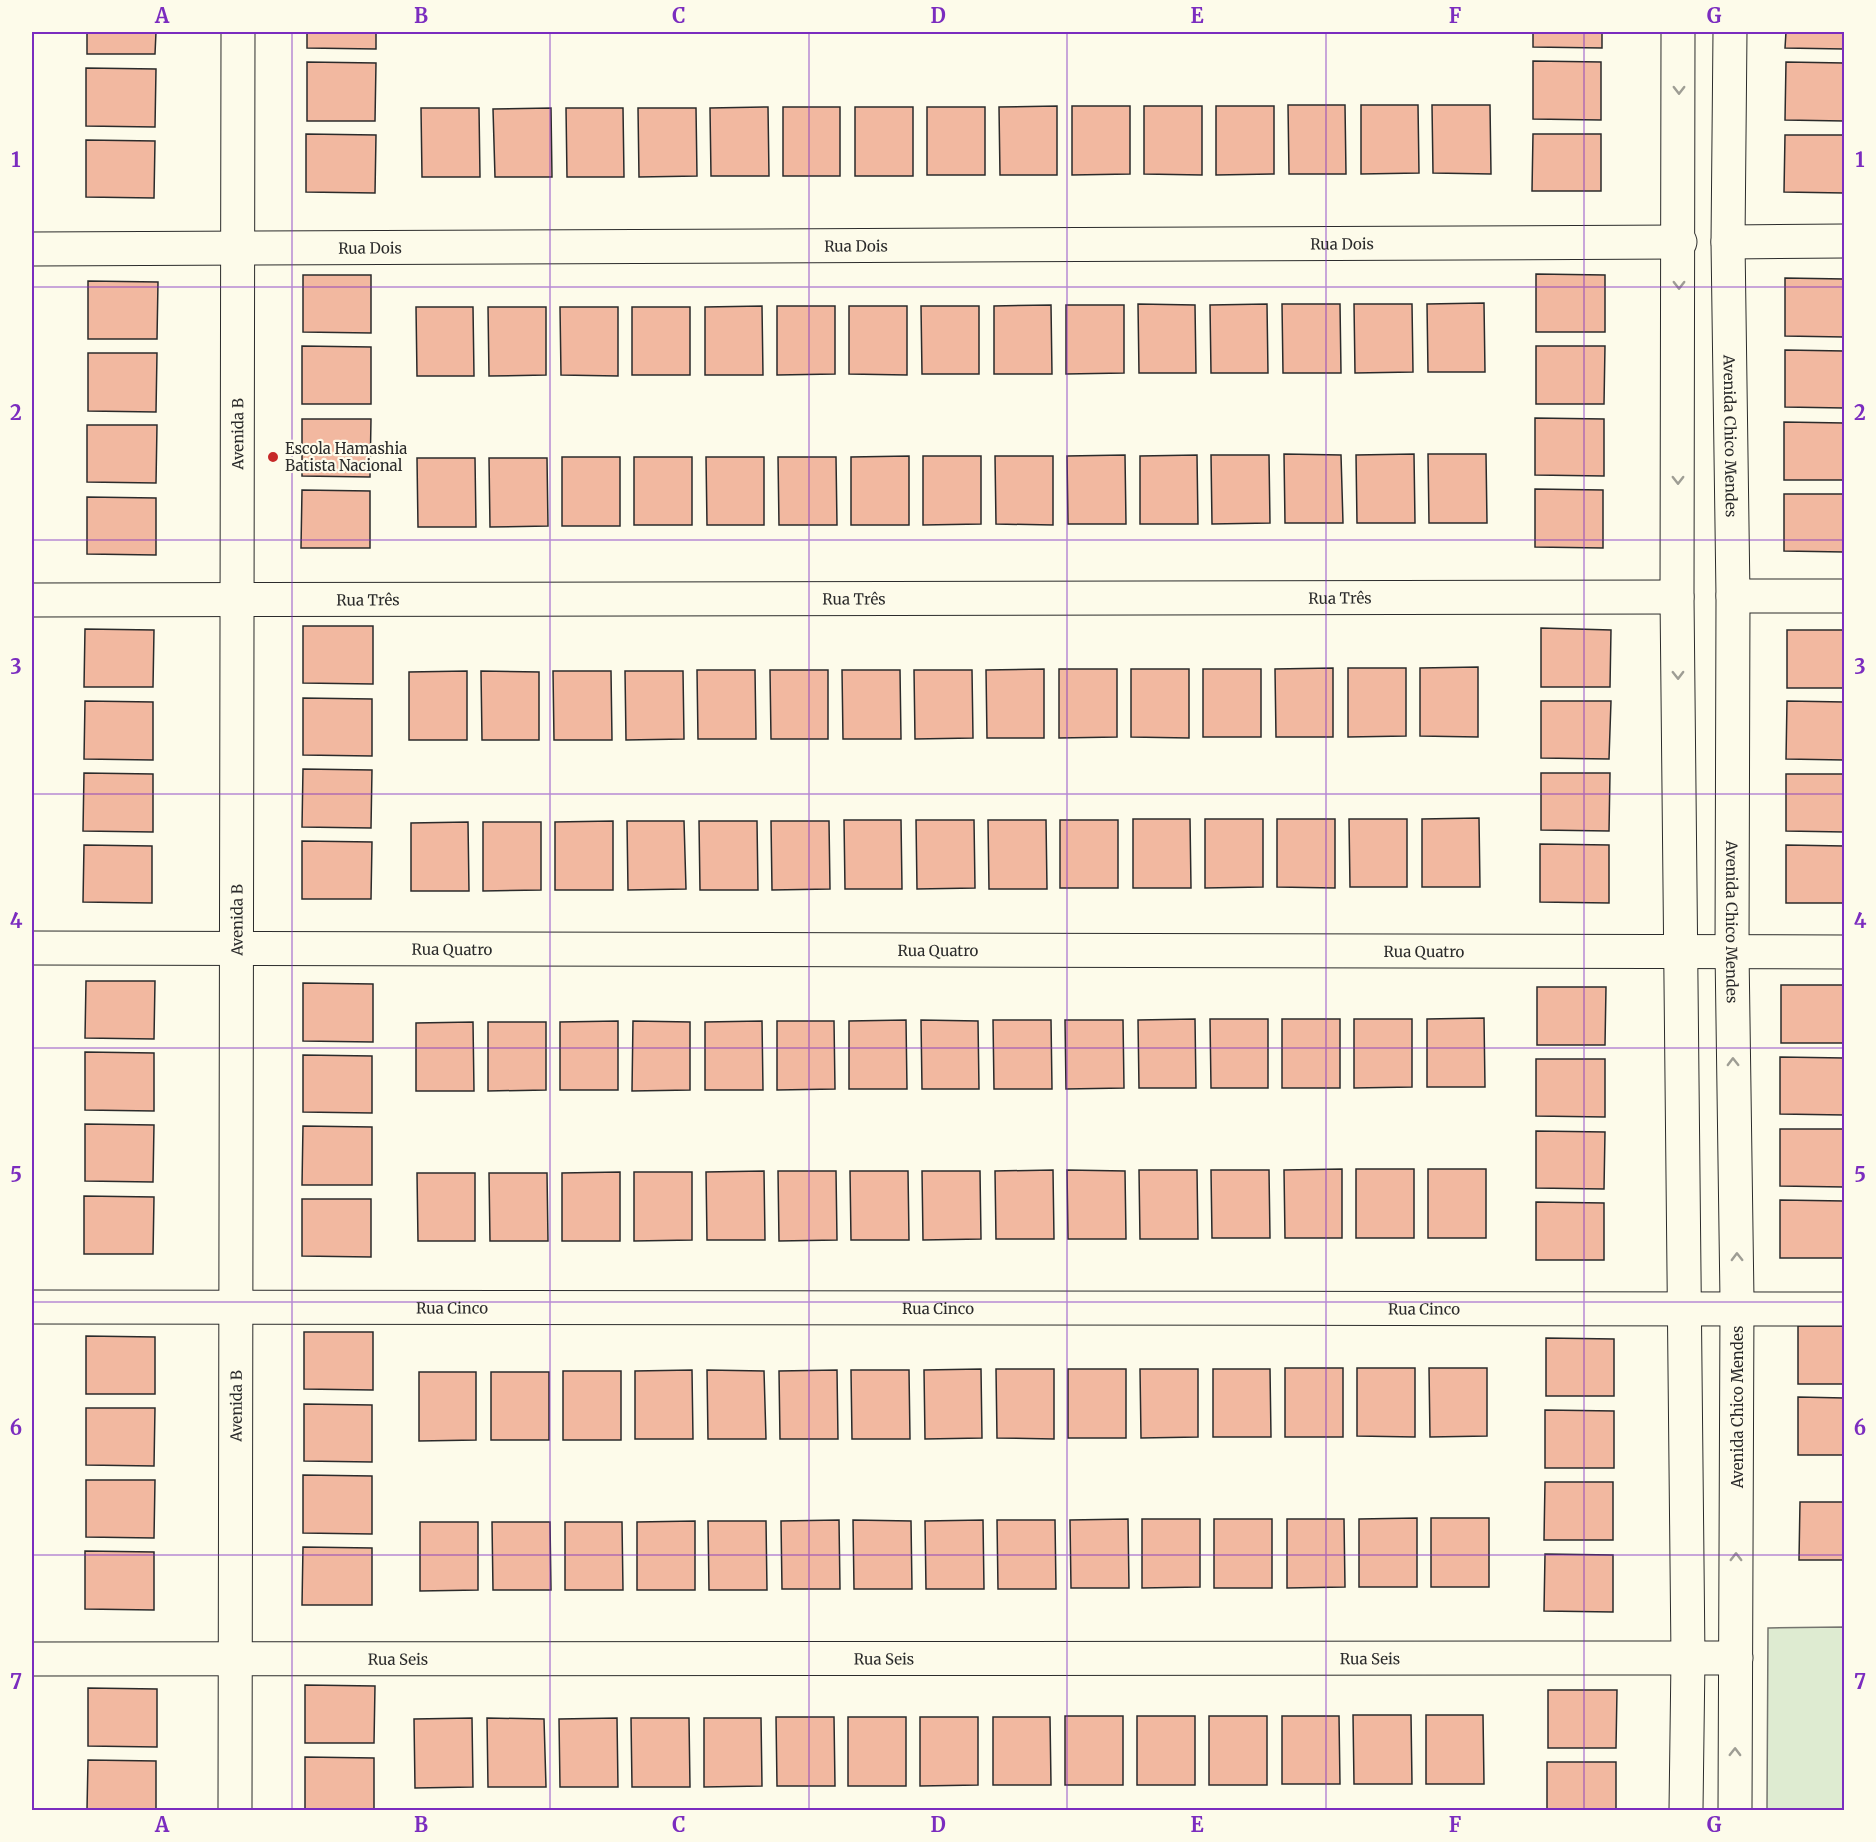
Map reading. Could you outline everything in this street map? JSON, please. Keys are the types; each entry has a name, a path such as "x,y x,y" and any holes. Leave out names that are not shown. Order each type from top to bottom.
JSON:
{"street":[{"name":"Avenida B","path":"235,1810 238,32"},
{"path":"1678,32 1680,242 1677,597 1688,1658 1686,1810"},
{"name":"Avenida Chico Mendes","path":"1730,32 1728,242 1732,596 1732,951 1737,1309 1734,1810"},
{"path":"1728,242 1845,241"},
{"name":"Rua Dois","path":"32,249 1680,242"},
{"path":"1732,596 1845,596"},
{"name":"Rua Três","path":"32,600 1677,597"},
{"name":"Rua Quatro","path":"32,948 1845,952"},
{"name":"Rua Cinco","path":"32,1307 1845,1309"},
{"name":"Rua Seis","path":"32,1659 1736,1658"}],"green space":[{"path":"1844,1627 1844,1810 1767,1810 1768,1628"}],"building":[{"path":"87,32 156,32 155,54 87,54"},
{"path":"307,32 376,32 376,49 307,48"},
{"path":"1533,32 1602,32 1602,48 1533,47"},
{"path":"1786,32 1844,32 1844,49 1785,48"},
{"path":"1533,61 1601,62 1601,120 1533,119"},
{"path":"307,62 376,63 375,121 307,121"},
{"path":"1786,62 1844,63 1844,121 1785,120"},
{"path":"86,68 156,69 155,127 86,126"},
{"path":"1288,105 1345,105 1346,174 1289,174"},
{"path":"1361,105 1418,105 1419,173 1361,174"},
{"path":"1432,105 1490,105 1491,174 1433,173"},
{"path":"1057,106 1057,175 1000,175 999,107"},
{"path":"1072,106 1130,106 1130,174 1072,175"},
{"path":"1144,106 1202,106 1202,175 1144,174"},
{"path":"1216,106 1274,106 1274,174 1216,175"},
{"path":"768,107 769,176 711,176 710,108"},
{"path":"783,107 840,107 840,176 783,176"},
{"path":"855,107 913,107 913,176 855,176"},
{"path":"927,107 985,107 985,175 927,175"},
{"path":"421,108 479,108 480,177 422,177"},
{"path":"551,108 552,177 495,177 493,109"},
{"path":"566,108 623,108 624,177 567,177"},
{"path":"638,108 696,108 697,176 639,177"},
{"path":"306,134 376,135 375,193 306,192"},
{"path":"1533,134 1601,134 1601,191 1532,191"},
{"path":"1785,135 1844,135 1844,193 1784,192"},
{"path":"86,140 155,141 154,198 86,197"},
{"path":"1536,274 1605,275 1605,332 1536,332"},
{"path":"303,275 371,275 371,333 303,332"},
{"path":"1785,278 1844,279 1844,337 1785,336"},
{"path":"88,281 158,282 157,339 88,339"},
{"path":"1484,303 1485,372 1428,372 1427,304"},
{"path":"1138,304 1195,305 1196,373 1139,373"},
{"path":"1267,304 1268,373 1211,373 1210,305"},
{"path":"1282,304 1340,304 1341,373 1283,373"},
{"path":"1354,304 1412,304 1413,372 1355,373"},
{"path":"1051,305 1052,374 994,374 994,306"},
{"path":"1066,305 1124,305 1124,373 1066,374"},
{"path":"762,306 763,375 705,375 705,307"},
{"path":"777,306 835,306 835,374 777,375"},
{"path":"849,306 907,306 907,375 849,374"},
{"path":"921,306 979,306 979,374 922,374"},
{"path":"416,307 473,307 474,376 417,376"},
{"path":"488,307 546,307 546,375 489,376"},
{"path":"560,307 618,307 618,376 561,375"},
{"path":"632,307 690,307 690,375 632,375"},
{"path":"302,346 371,347 371,404 302,404"},
{"path":"1536,346 1605,346 1604,404 1536,404"},
{"path":"1785,350 1844,351 1844,408 1785,407"},
{"path":"88,353 157,353 156,412 88,411"},
{"path":"1535,418 1604,419 1604,476 1535,475"},
{"path":"302,419 371,419 370,477 302,476"},
{"path":"1784,422 1844,423 1844,480 1784,480"},
{"path":"87,425 157,425 156,483 87,482"},
{"path":"1284,454 1341,455 1343,523 1285,523"},
{"path":"1414,454 1415,523 1357,523 1356,455"},
{"path":"1428,454 1486,454 1487,523 1429,523"},
{"path":"1125,455 1126,524 1068,524 1067,456"},
{"path":"1197,455 1198,524 1140,524 1140,456"},
{"path":"1211,455 1269,455 1270,523 1212,524"},
{"path":"909,456 909,525 851,525 851,457"},
{"path":"923,456 981,456 981,524 923,525"},
{"path":"995,456 1053,456 1053,525 996,524"},
{"path":"562,457 620,457 620,526 562,526"},
{"path":"634,457 692,457 692,525 634,525"},
{"path":"706,457 764,457 764,525 707,525"},
{"path":"778,457 836,457 837,525 779,525"},
{"path":"417,458 475,458 476,527 418,527"},
{"path":"489,458 547,458 548,526 490,527"},
{"path":"32,466 33,535 32,535"},
{"path":"1535,489 1603,490 1603,548 1535,547"},
{"path":"302,490 370,491 370,548 301,548"},
{"path":"1784,494 1844,494 1844,552 1784,551"},
{"path":"87,497 156,498 156,555 87,554"},
{"path":"303,626 373,626 373,684 303,683"},
{"path":"1541,628 1611,630 1610,687 1541,687"},
{"path":"85,629 154,630 153,687 84,687"},
{"path":"1787,630 1844,630 1844,688 1787,688"},
{"path":"1478,667 1478,737 1420,736 1420,668"},
{"path":"1333,668 1333,737 1276,737 1275,669"},
{"path":"1348,668 1406,668 1406,736 1348,737"},
{"path":"1044,669 1044,738 987,738 986,670"},
{"path":"1059,669 1117,669 1117,737 1059,738"},
{"path":"1131,669 1189,669 1189,738 1131,737"},
{"path":"1203,669 1261,669 1261,737 1203,737"},
{"path":"697,670 755,670 756,739 698,739"},
{"path":"770,670 828,670 828,739 771,739"},
{"path":"842,670 900,670 901,739 843,739"},
{"path":"914,670 972,670 973,738 915,739"},
{"path":"467,671 467,740 409,740 409,672"},
{"path":"481,671 539,672 539,740 482,740"},
{"path":"553,671 611,671 612,740 554,740"},
{"path":"625,671 683,671 684,739 626,740"},
{"path":"303,698 372,699 372,756 303,755"},
{"path":"85,701 153,702 153,760 84,759"},
{"path":"1541,701 1611,701 1609,759 1541,758"},
{"path":"1787,701 1844,702 1844,760 1786,759"},
{"path":"303,769 372,770 371,828 302,827"},
{"path":"84,773 153,774 153,832 83,831"},
{"path":"1541,773 1610,773 1609,831 1541,830"},
{"path":"1786,774 1844,774 1844,832 1786,831"},
{"path":"1479,818 1480,887 1422,887 1422,819"},
{"path":"1133,819 1190,819 1191,888 1133,888"},
{"path":"1205,819 1263,819 1263,887 1205,888"},
{"path":"1277,819 1335,819 1335,888 1277,887"},
{"path":"1349,819 1407,819 1407,887 1350,887"},
{"path":"844,820 901,820 902,889 845,889"},
{"path":"916,820 974,820 975,888 917,889"},
{"path":"988,820 1046,820 1047,889 989,889"},
{"path":"1060,820 1118,820 1118,888 1060,888"},
{"path":"613,821 613,890 555,890 555,822"},
{"path":"627,821 684,821 686,889 628,890"},
{"path":"699,821 757,821 758,890 700,890"},
{"path":"771,821 829,821 830,889 772,890"},
{"path":"468,822 469,891 411,891 411,823"},
{"path":"483,822 541,822 541,890 483,891"},
{"path":"302,841 372,842 371,899 302,899"},
{"path":"1540,844 1609,845 1609,903 1540,902"},
{"path":"84,845 152,846 152,903 83,902"},
{"path":"1786,845 1844,846 1844,903 1786,903"},
{"path":"86,981 155,981 154,1039 85,1038"},
{"path":"303,983 373,984 373,1042 303,1041"},
{"path":"1781,985 1844,985 1844,1043 1781,1043"},
{"path":"1537,987 1606,987 1605,1045 1537,1045"},
{"path":"1484,1018 1485,1087 1427,1087 1427,1019"},
{"path":"1195,1019 1196,1088 1139,1088 1138,1020"},
{"path":"1210,1019 1268,1019 1268,1088 1211,1088"},
{"path":"1282,1019 1340,1019 1340,1088 1282,1088"},
{"path":"1354,1019 1412,1019 1412,1087 1354,1088"},
{"path":"906,1020 907,1089 849,1089 849,1021"},
{"path":"921,1020 978,1021 979,1089 922,1089"},
{"path":"993,1020 1051,1020 1052,1089 994,1089"},
{"path":"1065,1020 1123,1020 1124,1088 1066,1089"},
{"path":"618,1021 618,1090 560,1090 560,1022"},
{"path":"633,1021 690,1022 690,1090 632,1091"},
{"path":"762,1021 763,1090 705,1090 705,1022"},
{"path":"777,1021 834,1021 835,1089 777,1090"},
{"path":"473,1022 474,1091 416,1091 416,1023"},
{"path":"488,1022 546,1022 546,1090 488,1091"},
{"path":"85,1052 154,1053 154,1111 85,1110"},
{"path":"303,1055 372,1056 372,1113 303,1112"},
{"path":"1780,1057 1844,1058 1844,1115 1780,1114"},
{"path":"1536,1059 1605,1059 1605,1117 1536,1116"},
{"path":"85,1124 154,1125 153,1182 85,1181"},
{"path":"303,1126 372,1127 372,1185 302,1185"},
{"path":"1780,1129 1844,1129 1844,1187 1780,1186"},
{"path":"1536,1131 1605,1132 1604,1189 1536,1188"},
{"path":"1342,1169 1342,1238 1285,1238 1284,1170"},
{"path":"1356,1169 1414,1169 1414,1238 1356,1238"},
{"path":"1428,1169 1486,1169 1486,1238 1428,1238"},
{"path":"1053,1170 1054,1239 996,1239 995,1171"},
{"path":"1067,1170 1125,1171 1126,1239 1068,1239"},
{"path":"1139,1170 1197,1170 1198,1239 1140,1239"},
{"path":"1211,1170 1269,1170 1270,1238 1212,1238"},
{"path":"764,1171 765,1240 707,1240 706,1172"},
{"path":"778,1171 836,1171 837,1240 779,1241"},
{"path":"850,1171 908,1171 909,1240 851,1240"},
{"path":"922,1171 980,1171 981,1239 923,1240"},
{"path":"620,1172 620,1241 562,1241 562,1173"},
{"path":"634,1172 692,1172 692,1240 634,1241"},
{"path":"417,1173 475,1173 475,1241 418,1241"},
{"path":"489,1173 547,1173 548,1241 490,1241"},
{"path":"84,1196 154,1197 153,1254 84,1254"},
{"path":"302,1199 371,1199 371,1257 302,1256"},
{"path":"1780,1200 1844,1201 1844,1258 1780,1258"},
{"path":"1536,1202 1604,1203 1604,1260 1536,1260"},
{"path":"1798,1326 1844,1326 1844,1384 1798,1384"},
{"path":"304,1332 373,1332 373,1390 304,1389"},
{"path":"86,1336 155,1337 155,1394 86,1394"},
{"path":"1546,1338 1614,1339 1614,1396 1546,1396"},
{"path":"1285,1368 1343,1368 1343,1437 1285,1437"},
{"path":"1357,1368 1415,1368 1415,1437 1357,1436"},
{"path":"1429,1368 1487,1368 1487,1436 1430,1437"},
{"path":"981,1369 982,1438 925,1439 924,1370"},
{"path":"996,1369 1054,1369 1054,1439 997,1438"},
{"path":"1068,1369 1126,1369 1126,1438 1068,1438"},
{"path":"1140,1369 1198,1369 1198,1437 1141,1438"},
{"path":"1213,1369 1270,1369 1271,1437 1213,1437"},
{"path":"692,1370 693,1439 635,1439 635,1371"},
{"path":"707,1370 764,1371 766,1439 708,1439"},
{"path":"837,1370 838,1439 780,1439 779,1371"},
{"path":"851,1370 909,1370 910,1439 852,1439"},
{"path":"563,1371 621,1371 621,1440 563,1440"},
{"path":"419,1372 476,1372 476,1440 419,1441"},
{"path":"491,1372 549,1372 549,1440 491,1440"},
{"path":"1798,1397 1844,1398 1844,1455 1798,1455"},
{"path":"304,1404 372,1405 372,1462 304,1461"},
{"path":"86,1408 155,1408 154,1466 86,1465"},
{"path":"1545,1410 1614,1411 1614,1468 1545,1468"},
{"path":"303,1475 372,1476 372,1534 303,1533"},
{"path":"86,1480 155,1480 154,1538 86,1537"},
{"path":"1545,1482 1613,1482 1613,1540 1544,1540"},
{"path":"1800,1502 1844,1502 1844,1560 1799,1560"},
{"path":"1417,1518 1417,1587 1359,1587 1359,1519"},
{"path":"1431,1518 1489,1518 1489,1587 1431,1587"},
{"path":"1128,1519 1129,1588 1071,1588 1070,1520"},
{"path":"1142,1519 1200,1519 1200,1587 1142,1588"},
{"path":"1214,1519 1272,1519 1272,1588 1214,1588"},
{"path":"1287,1519 1344,1519 1345,1587 1287,1588"},
{"path":"839,1520 840,1589 782,1589 781,1521"},
{"path":"853,1520 911,1521 912,1589 854,1589"},
{"path":"983,1520 984,1589 926,1589 925,1521"},
{"path":"997,1520 1055,1520 1056,1589 998,1589"},
{"path":"695,1521 695,1590 637,1590 637,1522"},
{"path":"708,1521 766,1521 767,1590 709,1590"},
{"path":"420,1522 478,1522 478,1590 420,1591"},
{"path":"492,1522 550,1522 551,1590 493,1590"},
{"path":"565,1522 622,1522 623,1590 565,1590"},
{"path":"303,1547 372,1548 372,1605 302,1605"},
{"path":"85,1551 154,1552 154,1610 85,1609"},
{"path":"1545,1554 1613,1555 1613,1612 1544,1611"},
{"path":"305,1685 375,1686 374,1743 305,1743"},
{"path":"88,1688 157,1689 157,1747 88,1746"},
{"path":"1548,1690 1617,1690 1616,1748 1548,1748"},
{"path":"1353,1715 1411,1715 1412,1784 1354,1784"},
{"path":"1426,1715 1483,1715 1484,1784 1426,1784"},
{"path":"1065,1716 1123,1716 1123,1785 1065,1785"},
{"path":"1137,1716 1195,1716 1195,1785 1137,1785"},
{"path":"1209,1716 1267,1716 1267,1785 1209,1785"},
{"path":"1282,1716 1339,1716 1340,1784 1282,1784"},
{"path":"776,1717 834,1717 835,1786 777,1786"},
{"path":"848,1717 906,1717 906,1786 848,1786"},
{"path":"920,1717 978,1717 978,1785 920,1786"},
{"path":"993,1717 1050,1717 1051,1785 993,1785"},
{"path":"472,1718 473,1787 415,1788 414,1719"},
{"path":"487,1718 544,1719 546,1787 488,1787"},
{"path":"617,1718 618,1787 560,1787 559,1719"},
{"path":"631,1718 689,1718 690,1787 632,1787"},
{"path":"704,1718 761,1718 762,1786 704,1787"},
{"path":"305,1757 374,1758 374,1810 305,1810"},
{"path":"88,1760 156,1761 156,1810 87,1810"},
{"path":"1547,1762 1616,1762 1616,1810 1547,1810"}],"place":[{"name":"Escola Hamashia Batista Nacional","path":"273,457"}]}
